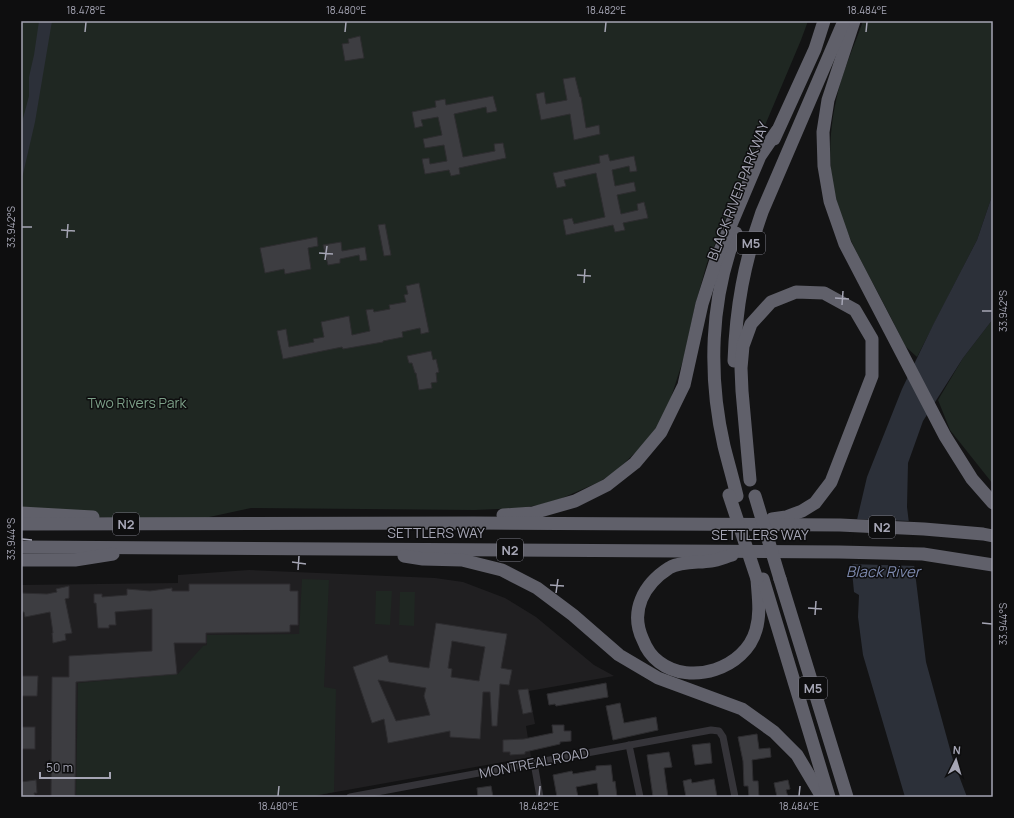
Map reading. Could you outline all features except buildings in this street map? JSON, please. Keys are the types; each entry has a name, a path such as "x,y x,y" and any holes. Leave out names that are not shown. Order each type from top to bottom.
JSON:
{"highway":[{"name":"BLACK RIVER PARKWAY","path":"824,21 816,49 777,131 731,246 718,297 713,353 716,399 733,495 829,797"},
{"name":"M5","path":"844,21 762,212 751,243 743,276 735,327 734,377 738,427 750,480 847,797"},
{"path":"854,21 828,100 824,132 824,166 830,201 845,244 945,436 972,479 993,503"},
{"path":"474,523 492,515 533,513 576,501 607,485 636,463 661,432 684,385 702,304 716,260 760,156 777,131"},
{"path":"723,525 786,517 802,511 815,503 831,482 872,376 872,339 855,310 824,293 796,292 770,302 751,324 744,346 741,368 750,480"},
{"path":"21,513 78,515 177,524"},
{"name":"SETTLERS WAY","path":"21,524 474,523 840,525 924,529 993,536"},
{"name":"SETTLERS WAY","path":"21,547 839,552 923,554 993,565"},
{"path":"21,560 75,560 150,548"},
{"path":"354,549 423,559 462,560 502,570 537,588 572,615 619,655 658,678 742,709 774,732 797,755 822,797"},
{"path":"745,552 713,561 689,563 671,567 655,578 643,594 637,612 639,632 647,649 659,662 679,672 705,672 729,664 748,648 756,631 759,613 760,579"}],"street":[{"name":"MONTREAL ROAD","path":"350,797 711,730 719,731 723,737 735,797"},
{"path":"630,745 640,797"},
{"path":"534,763 540,797"},
{"path":"394,789 395,797"}],"shaded area":[{"path":"249,570 435,578 463,582 505,598 536,617 594,665 614,676 529,691 535,724 526,726 531,757 308,797 21,797 21,585 178,583 178,575"}],"green space":[{"name":"Two Rivers Park","path":"21,21 808,21 707,263 695,306 684,357 668,407 660,423 640,448 615,472 599,482 560,499 539,505 519,508 474,510 251,508 177,524 78,515 21,513"},
{"path":"863,21 993,21 993,193 977,240 917,357 905,346 854,247 842,217 833,187 830,154 834,109 841,81"},
{"path":"993,319 993,484 950,430 938,400 963,358"},
{"path":"302,579 329,580 324,687 336,689 334,792 308,797 76,797 78,683 178,674 203,646 207,645 207,635 299,634"},
{"path":"376,591 392,591 390,625 375,624"},
{"path":"400,592 415,592 414,626 399,625"}],"water":[{"path":"39,21 52,21 35,122 21,179 21,126 29,96 29,77"},
{"name":"Black River","path":"993,193 993,319 963,358 923,421 908,463 907,507 926,662 953,760 967,797 905,797 863,655 858,617 859,595 854,592 852,571 856,524 867,477 902,389 977,240"}],"pier":[{"path":"855,519 910,521 916,566 850,564"}]}
